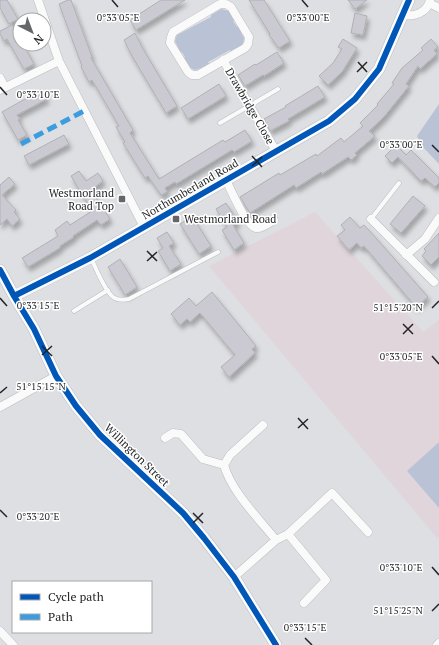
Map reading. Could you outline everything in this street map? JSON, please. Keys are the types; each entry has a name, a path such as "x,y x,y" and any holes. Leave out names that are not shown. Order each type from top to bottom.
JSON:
{"street":[{"path":"38,0 59,61 144,227"},
{"name":"Northumberland Road","path":"14,296 90,258 329,121 355,99 379,69 409,0"},
{"path":"402,14 407,16 418,14 426,8 429,2 439,8"},
{"name":"Drawbridge Close","path":"220,4 226,4 231,7 249,37 248,44 245,48 223,60 198,75 192,75 188,72 170,42 171,37 174,32 220,4"},
{"name":"Drawbridge Close","path":"223,60 276,151"},
{"path":"0,78 2,88 59,61"},
{"path":"226,180 246,218 254,227 259,228 274,220"},
{"path":"406,255 425,239 439,218"},
{"path":"371,219 434,282"},
{"name":"Willington Street","path":"0,270 34,329 56,376 76,406 100,435 183,513 204,538 234,577 276,645"},
{"path":"0,407 56,376"},
{"path":"263,425 230,455 224,465 235,489 276,540"},
{"path":"165,438 173,433 181,434 203,459 224,465"},
{"path":"234,577 276,540 288,534 332,494 368,532"},
{"path":"288,534 326,580 304,603"},
{"path":"0,630 13,645"}],"lane":[{"path":"220,123 278,89"},
{"path":"371,219 399,183"},
{"path":"90,258 108,290 114,297 120,300 129,299 218,252"},
{"path":"74,311 108,290"}],"shaded area":[{"path":"221,9 229,11 235,20 233,21 237,27 238,26 244,38 243,45 208,62 209,64 200,69 194,70 189,66 175,41 177,35 211,17 211,15"},
{"path":"439,104 439,164 421,145 417,136"},
{"path":"315,212 423,332 439,320 439,536 437,538 209,266"},
{"path":"439,442 439,508 407,471"}],"building":[{"path":"0,0 7,0 14,12 12,12 12,22 9,24 0,8"},
{"path":"71,0 92,57 91,58 133,130 130,133 159,179 223,140 225,142 245,130 252,141 234,152 232,150 176,184 175,182 165,188 167,192 161,195 148,176 145,178 123,143 125,142 116,127 119,126 92,80 89,82 81,67 82,66 59,4"},
{"path":"161,0 185,0 136,30 130,20"},
{"path":"249,0 264,0 290,41 279,48 269,35 270,34"},
{"path":"348,0 367,0 355,9"},
{"path":"355,13 367,16 363,35 351,33"},
{"path":"12,25 12,48 7,39 4,41 0,31"},
{"path":"135,33 177,106 166,113 124,40"},
{"path":"343,39 357,48 342,72 328,85 319,76 333,63 342,49 338,47"},
{"path":"431,39 438,47 434,50 437,54 420,69 418,66 406,84 409,86 383,118 369,131 375,136 355,153 357,155 351,160 348,157 322,174 321,172 296,188 294,185 250,213 240,197 279,173 280,175 316,154 317,156 341,138 344,142 363,126 360,123 378,105 377,104 394,84 392,83 402,68 423,50 421,48"},
{"path":"14,52 27,52 34,64 24,69"},
{"path":"277,52 284,63 245,86 238,75"},
{"path":"219,84 226,96 188,119 181,108"},
{"path":"318,86 325,97 288,119 289,121 270,131 264,119 286,107 285,106"},
{"path":"41,90 47,99 17,115 20,119 18,120 27,135 18,140 2,112"},
{"path":"64,135 69,144 29,165 24,156"},
{"path":"396,145 406,155 411,150 439,178 439,183 435,187 425,178 421,181 398,157 392,163 385,156"},
{"path":"79,171 86,181 98,173 103,181 91,190 110,219 101,225 97,220 73,236 74,237 60,246 60,248 28,267 22,258 58,236 55,230 67,221 70,225 92,211 71,176"},
{"path":"9,177 15,184 2,195 16,210 14,212 20,219 12,226 7,219 0,225 0,185"},
{"path":"413,196 425,206 401,233 390,224"},
{"path":"226,203 238,222 233,225 244,243 234,250 222,230 227,227 216,209"},
{"path":"192,216 211,246 199,254 180,224"},
{"path":"350,217 360,228 364,225 428,297 416,307 364,246 361,248 357,243 349,250 337,236 345,230 341,225"},
{"path":"167,232 174,243 169,246 181,264 170,271 158,251 163,248 157,238"},
{"path":"439,233 439,257 431,265 422,256 426,251 424,249"},
{"path":"120,259 137,287 125,295 108,267"},
{"path":"212,292 256,346 252,349 255,353 229,377 221,367 235,355 200,313 190,322 187,319 180,325 171,314 189,298 196,306"}],"marked path":[{"path":"21,144 84,111"}],"cycle path":[{"path":"14,296 90,258 329,121 355,99 379,69 409,0"},
{"path":"0,270 34,329 56,376 76,406 100,435 183,513 204,538 234,577 276,645"}],"place":[{"name":"Westmorland Road Top","path":"122,199"},
{"name":"Westmorland Road","path":"176,219"}]}
